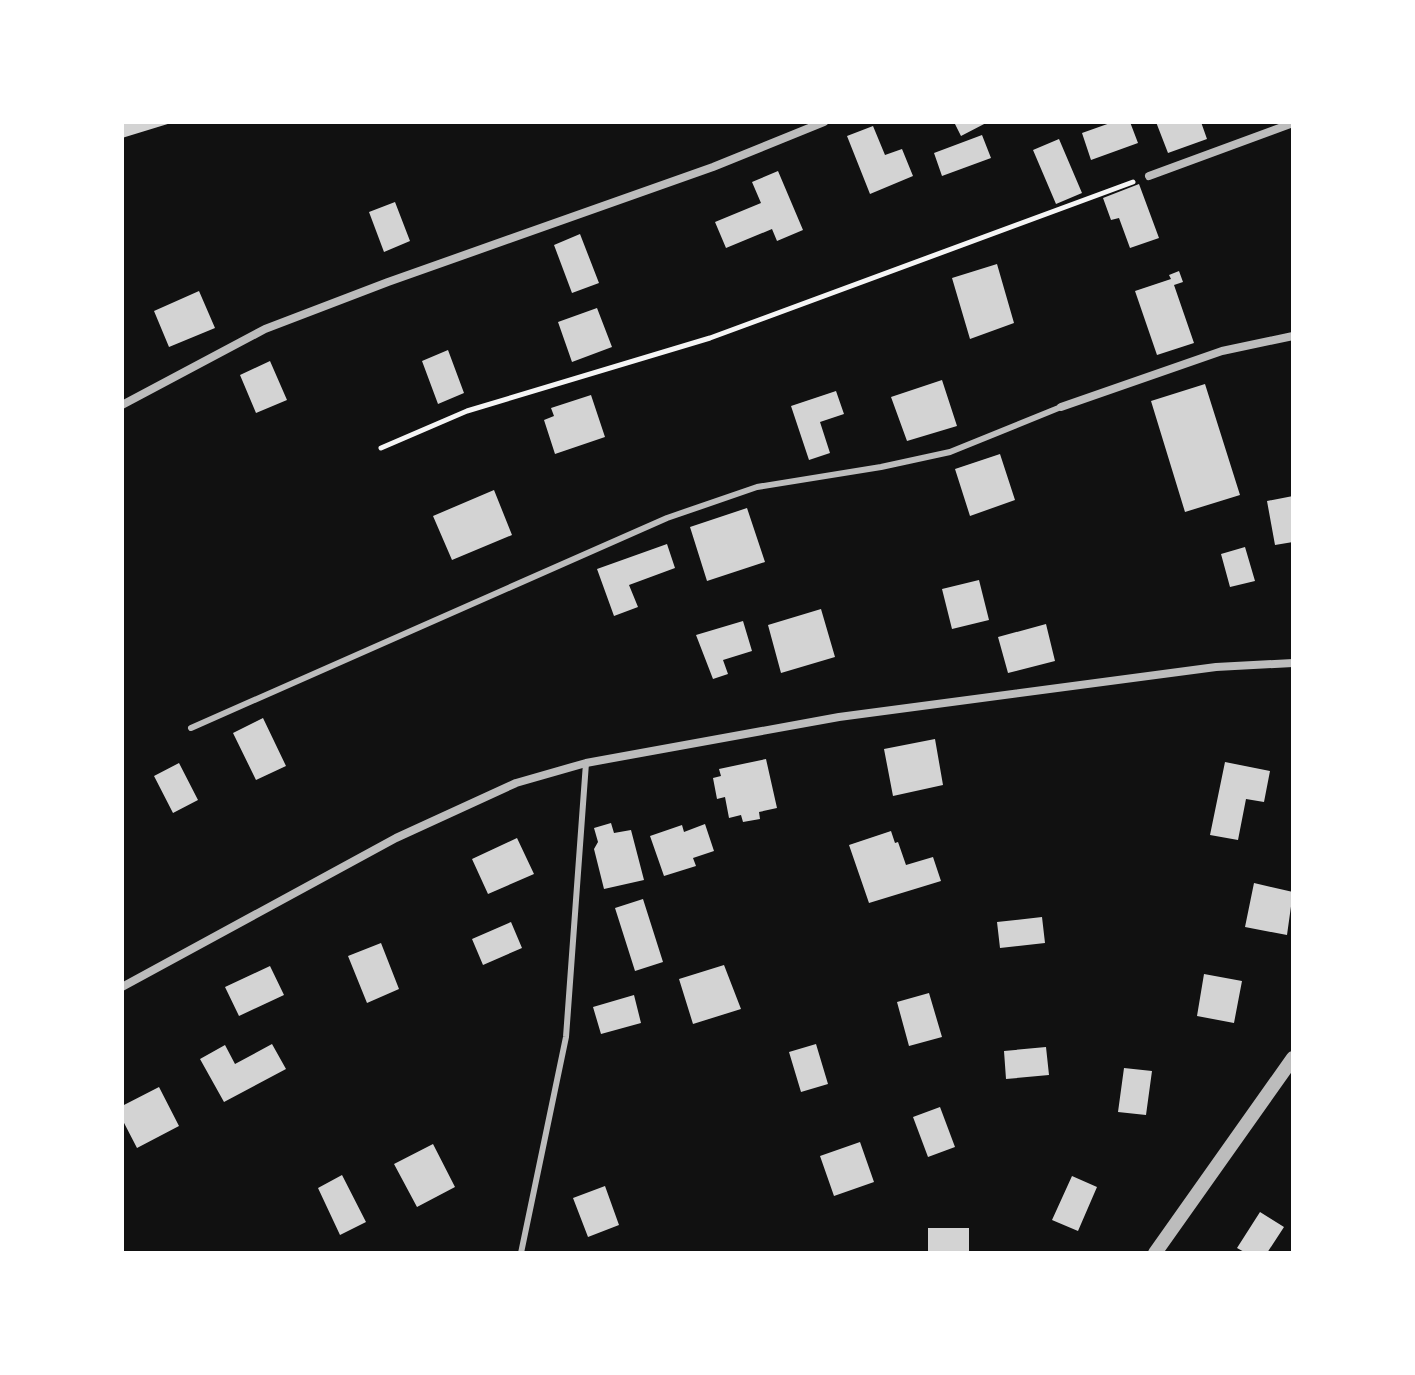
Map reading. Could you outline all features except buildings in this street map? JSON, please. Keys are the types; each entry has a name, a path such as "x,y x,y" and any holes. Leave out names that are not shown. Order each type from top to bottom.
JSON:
{"street":[{"path":"122,405 265,329 713,167 824,122"},
{"path":"1149,176 1293,123"},
{"path":"1061,407 1222,351 1293,336"},
{"path":"122,987 396,838 516,783 586,763 839,717 1216,667 1293,663"},
{"path":"1159,1251 1293,1058"}],"lane":[{"path":"191,728 667,518 757,487 881,467 950,452 1061,407"},
{"path":"521,1253 566,1037 586,763"}],"path":[{"path":"381,448 467,411 710,338 1149,176"}]}
